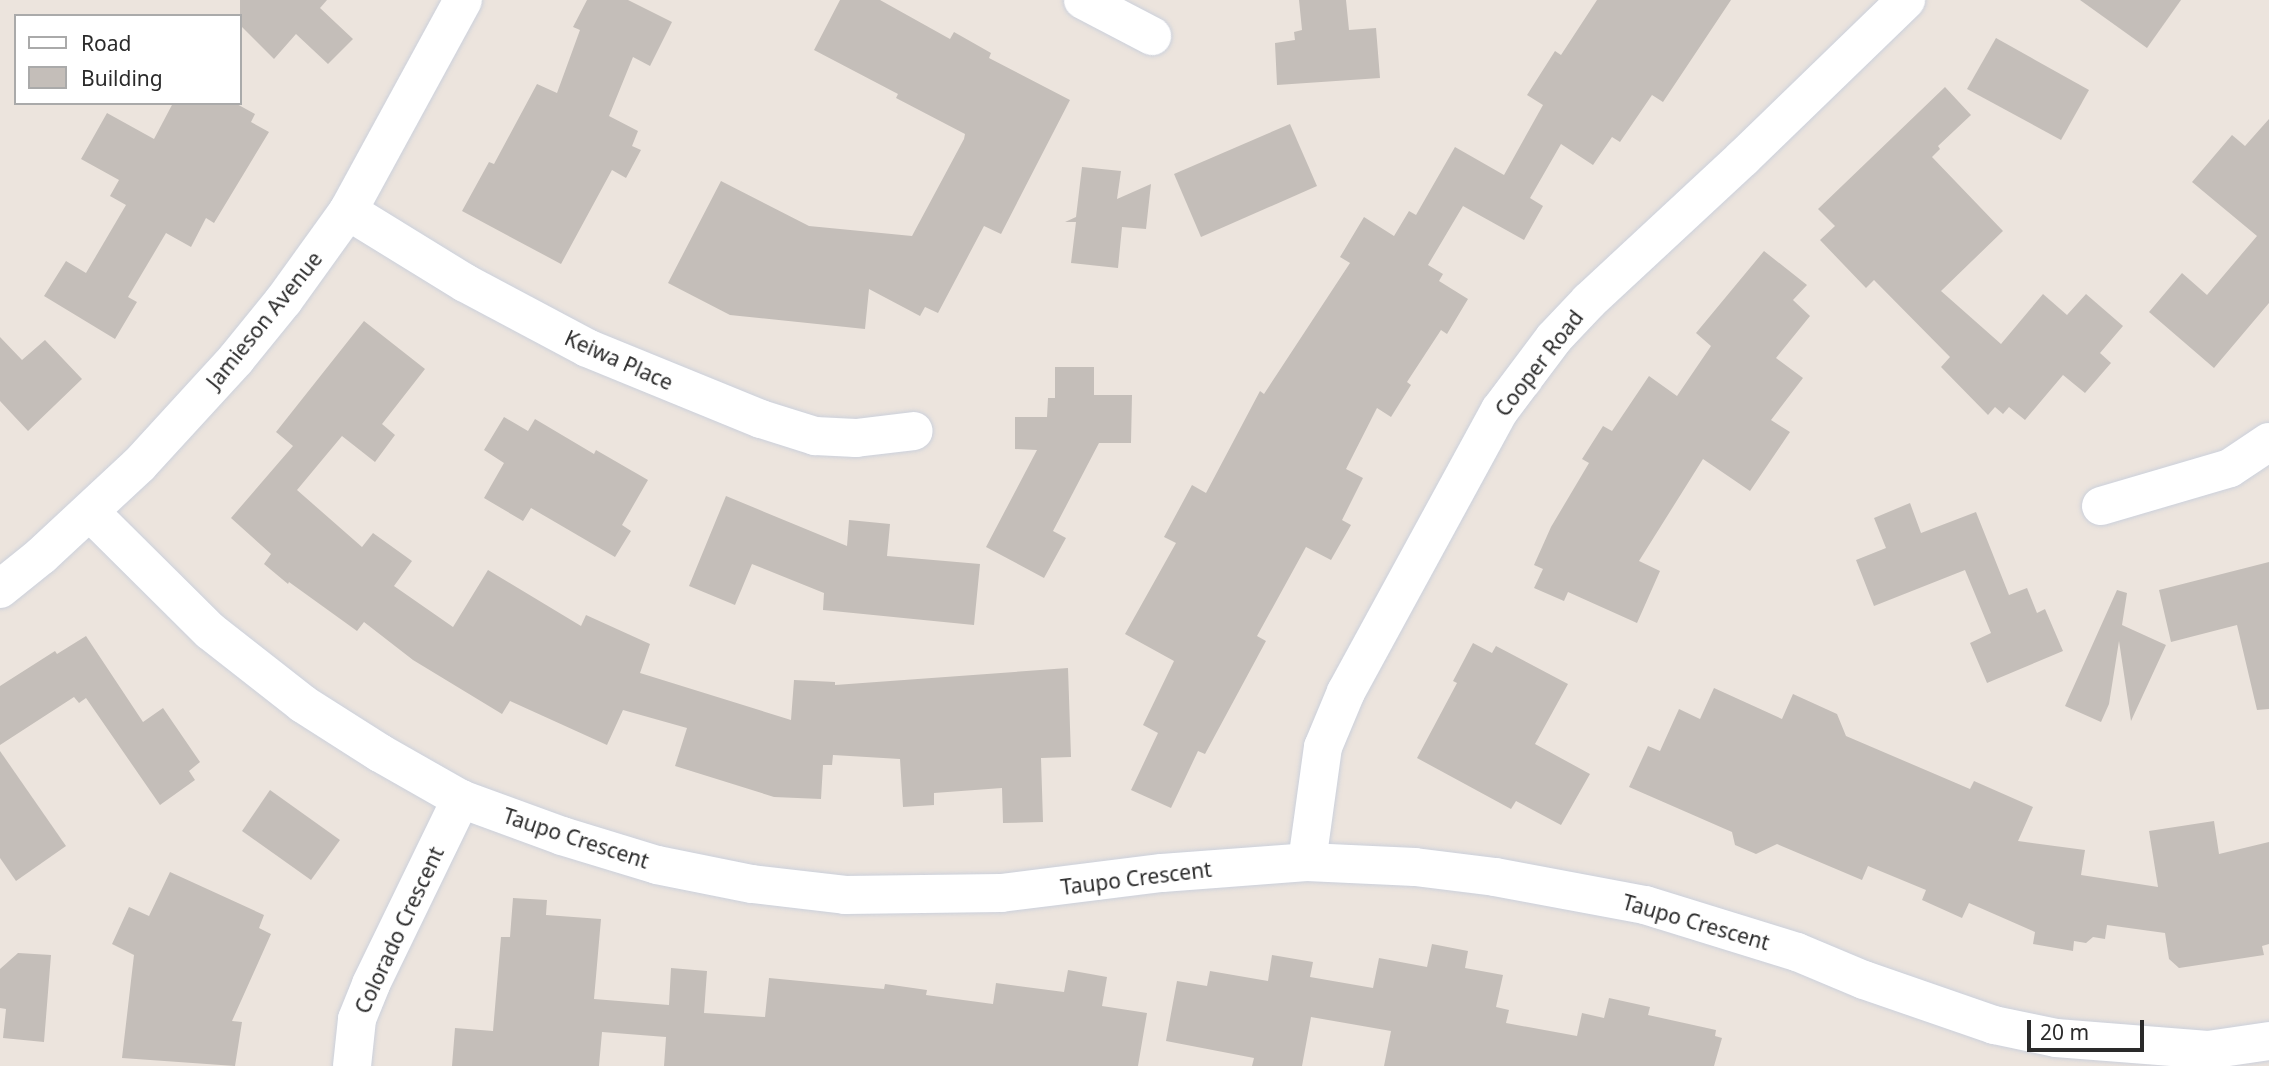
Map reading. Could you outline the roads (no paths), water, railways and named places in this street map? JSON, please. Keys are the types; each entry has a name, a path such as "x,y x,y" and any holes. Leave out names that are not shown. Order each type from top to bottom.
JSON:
{"street":[{"name":"Jamieson Avenue","path":"0,589 90,512 139,465 236,359 348,211 463,0"},
{"path":"1083,0 1152,36"},
{"name":"Cooper Road","path":"1307,862 1323,747 1346,692 1500,410 1554,338 1588,301 1743,158 1906,0"},
{"name":"Keiwa Place","path":"348,211 465,283 587,348 748,414 815,436 856,438 914,431"},
{"path":"2101,506 2230,468 2269,442"},
{"name":"Taupo Crescent","path":"90,512 183,606 240,656 314,711 461,799 562,836 657,865 752,884 845,895 1001,893 1162,873 1307,862 1415,867 1586,892 1726,929 1994,1025 2056,1038 2208,1058 2269,1041"},
{"name":"Colorado Crescent","path":"352,1066 358,1019 371,984 461,799"}]}
